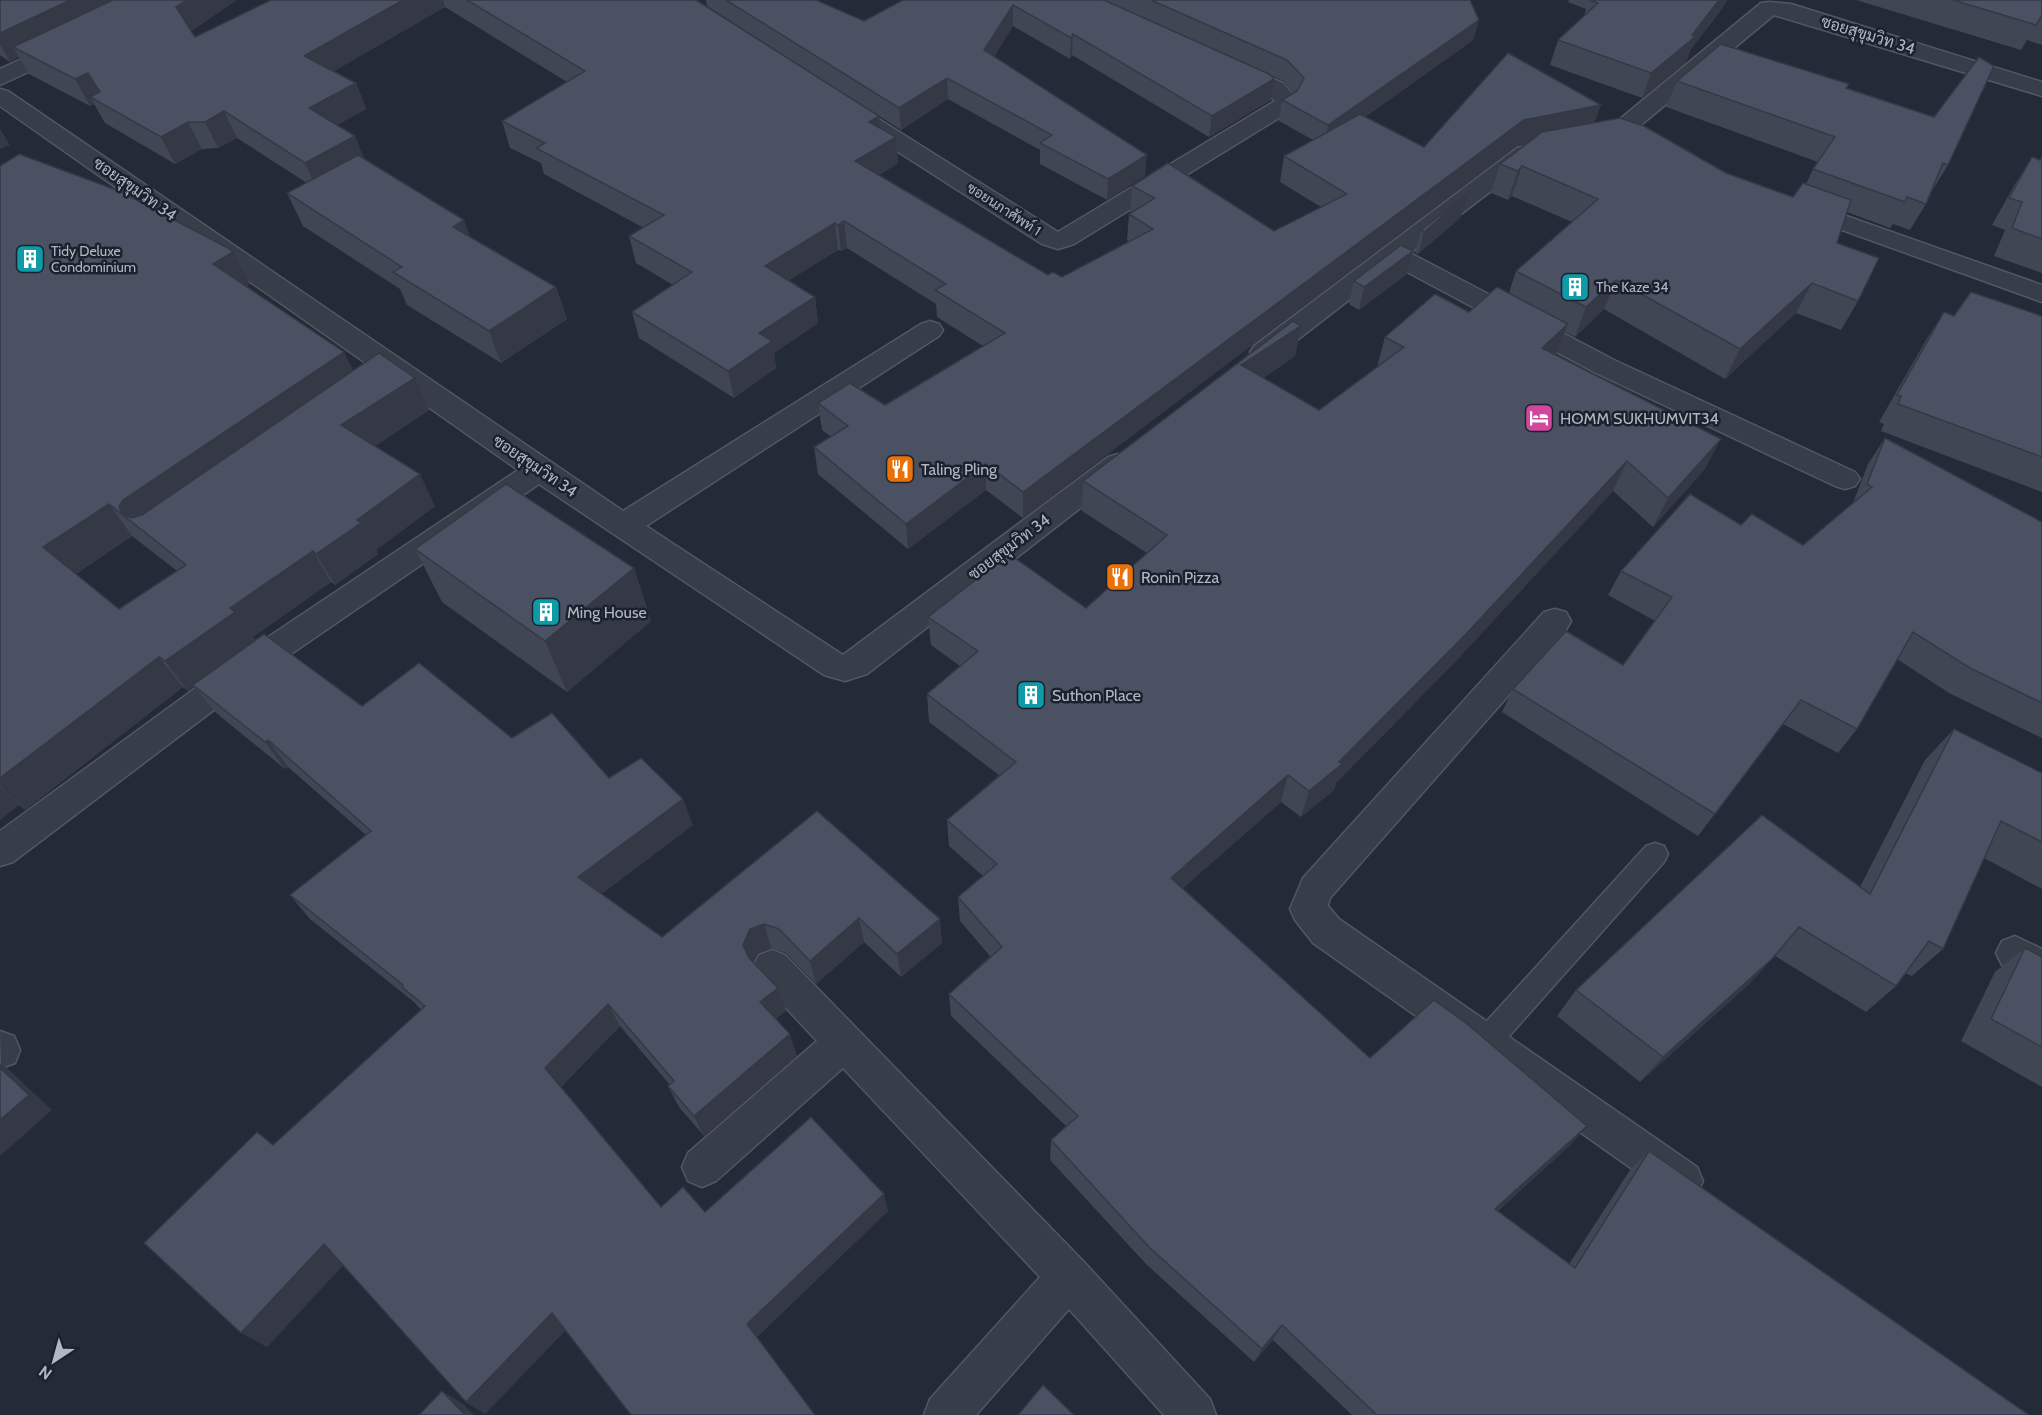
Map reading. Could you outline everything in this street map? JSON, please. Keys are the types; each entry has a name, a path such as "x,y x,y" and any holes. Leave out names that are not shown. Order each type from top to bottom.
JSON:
{"street":[{"name":"ซอยสุขุมวิท 34","path":"1245,367 1525,153 1622,142 1769,8 1783,9 2042,89"},
{"path":"0,78 86,36"},
{"name":"ซอยนภาศัพท์ 1","path":"839,104 1058,241 1065,239 1284,105 1287,99 1275,88 1209,58"},
{"name":"ซอยสุขุมวิท 34","path":"0,96 387,378 539,470 835,666 845,668 856,665 1141,447"},
{"path":"1777,198 2042,294"},
{"path":"1393,254 1604,366 1845,479"},
{"path":"623,526 930,330"},
{"path":"0,850 245,669 539,470"},
{"path":"1555,621 1316,889 1308,909 1326,932 1717,1205"},
{"path":"772,967 1069,1277 1194,1415"},
{"path":"702,1167 844,1042"},
{"path":"946,1415 1069,1277"}],"lane":[{"path":"1485,1042 1655,854"}],"building":[{"path":"0,0 70,0 0,33"},
{"path":"113,0 187,0 176,7 195,37 271,0 403,0 304,56 356,83 309,108 355,136 305,163 224,111 205,122 188,122 161,137 90,97 100,92 88,73 75,79 13,47"},
{"path":"467,0 696,0 879,116 869,122 896,137 855,161 1048,275 1053,272 1062,277 1153,229 1129,214 1155,198 1132,186 1168,163 1274,231 1347,194 1284,156 1360,114 1424,147 1508,53 1601,105 1524,120 1023,492 986,464 906,524 814,447 848,426 818,403 850,383 885,405 1005,333 935,290 946,284 844,221 838,225 835,223 765,266 815,297 759,333 772,341 728,371 632,312 692,272 629,236 664,215 536,148 545,143 502,121 585,71"},
{"path":"726,0 816,0 864,21 903,0 1104,0 1269,74 1274,79 1212,116 1073,34 1071,38 1013,5 984,50 1147,155 1108,179 1040,143 1052,135 947,78 899,108"},
{"path":"1151,0 1470,0 1479,20 1328,125 1282,100 1297,91 1304,78 1287,60"},
{"path":"1590,0 1719,0 1692,35 1696,36 1651,73 1558,40 1598,3"},
{"path":"1953,0 2042,0 2042,15 2036,25"},
{"path":"1721,44 1849,84 1846,88 1934,117 1979,57 1994,66 1948,165 1943,163 1926,204 1907,197 1905,202 1813,169 1835,137 1677,81"},
{"path":"1620,118 1644,126 1726,173 1793,197 1803,183 1851,200 1837,243 1879,258 1858,301 1812,283 1740,349 1616,280 1586,307 1516,271 1598,199 1522,166 1518,171 1500,164 1542,132"},
{"path":"19,154 119,191 228,248 233,252 213,264 344,352 123,500 119,506 122,514 109,504 43,547 119,609 186,565 123,515 132,518 142,515 379,353 415,378 341,425 420,474 357,520 361,523 316,554 313,551 230,608 235,612 165,661 159,657 0,778 0,166"},
{"path":"358,155 464,220 453,227 556,287 489,331 393,272 402,267 287,193"},
{"path":"2032,157 2040,160 2042,157 2042,239 2012,228 2022,202 2009,198"},
{"path":"1468,194 1424,232 1421,230"},
{"path":"1401,245 1413,251 1364,287 1354,281"},
{"path":"1497,287 1568,324 1542,348 1721,439 1668,498 1627,461 1466,634 1339,762 1342,764 1309,791 1288,775 1171,878 1370,1058 1434,1000 1466,1023 1587,1126 1495,1209 1575,1268 1649,1151 2029,1415 1377,1415 1282,1325 1262,1349 1150,1248 1051,1140 1078,1116 949,994 1002,947 958,897 997,864 947,820 1016,762 927,694 978,651 928,617 1009,554 1086,608 1167,535 1083,481 1293,321 1301,326 1241,365 1319,410 1404,347 1385,337 1435,294 1469,312"},
{"path":"1971,292 2042,316 2042,457 1898,404 1901,396 1897,395 1944,312 1954,316"},
{"path":"1885,438 2042,522 2042,703 1970,668 1913,632 1857,729 1801,700 1715,814 1513,689 1566,631 1623,665 1672,597 1621,571 1690,494 1741,525 1752,514 1803,545 1872,487 1867,484"},
{"path":"506,484 634,568 545,641 415,549"},
{"path":"264,634 362,706 419,663 512,738 552,713 609,778 641,758 683,799 578,877 662,937 817,811 940,919 897,954 859,918 810,961 779,929 764,924 750,929 743,945 749,958 778,988 760,1002 790,1034 694,1116 668,1086 674,1081 608,1004 545,1068 661,1207 683,1187 705,1212 811,1117 884,1194 747,1324 815,1415 631,1415 552,1313 466,1402 324,1244 241,1333 144,1243 257,1132 273,1145 425,1006 402,987 403,985 290,895 371,831 268,740 265,742 193,685"},
{"path":"1954,729 2042,773 2042,842 2001,821 1943,949 1929,941 1896,986 1799,927 1773,958 1663,1057 1576,990 1762,815 1870,894"},
{"path":"2025,948 2042,957 2042,1047 1991,1019"},
{"path":"0,1068 29,1095 0,1120"},
{"path":"1043,1385 1074,1415 1018,1415"},
{"path":"442,1391 465,1415 419,1415"}],"place":[{"name":"Tidy Deluxe Condominium","path":"30,259"},
{"name":"The Kaze 34","path":"1575,287"},
{"name":"HOMM SUKHUMVIT34","path":"1539,418"},
{"name":"Taling Pling","path":"900,469"},
{"name":"Ronin Pizza","path":"1120,577"},
{"name":"Ming House","path":"546,612"},
{"name":"Suthon Place","path":"1031,695"}]}
